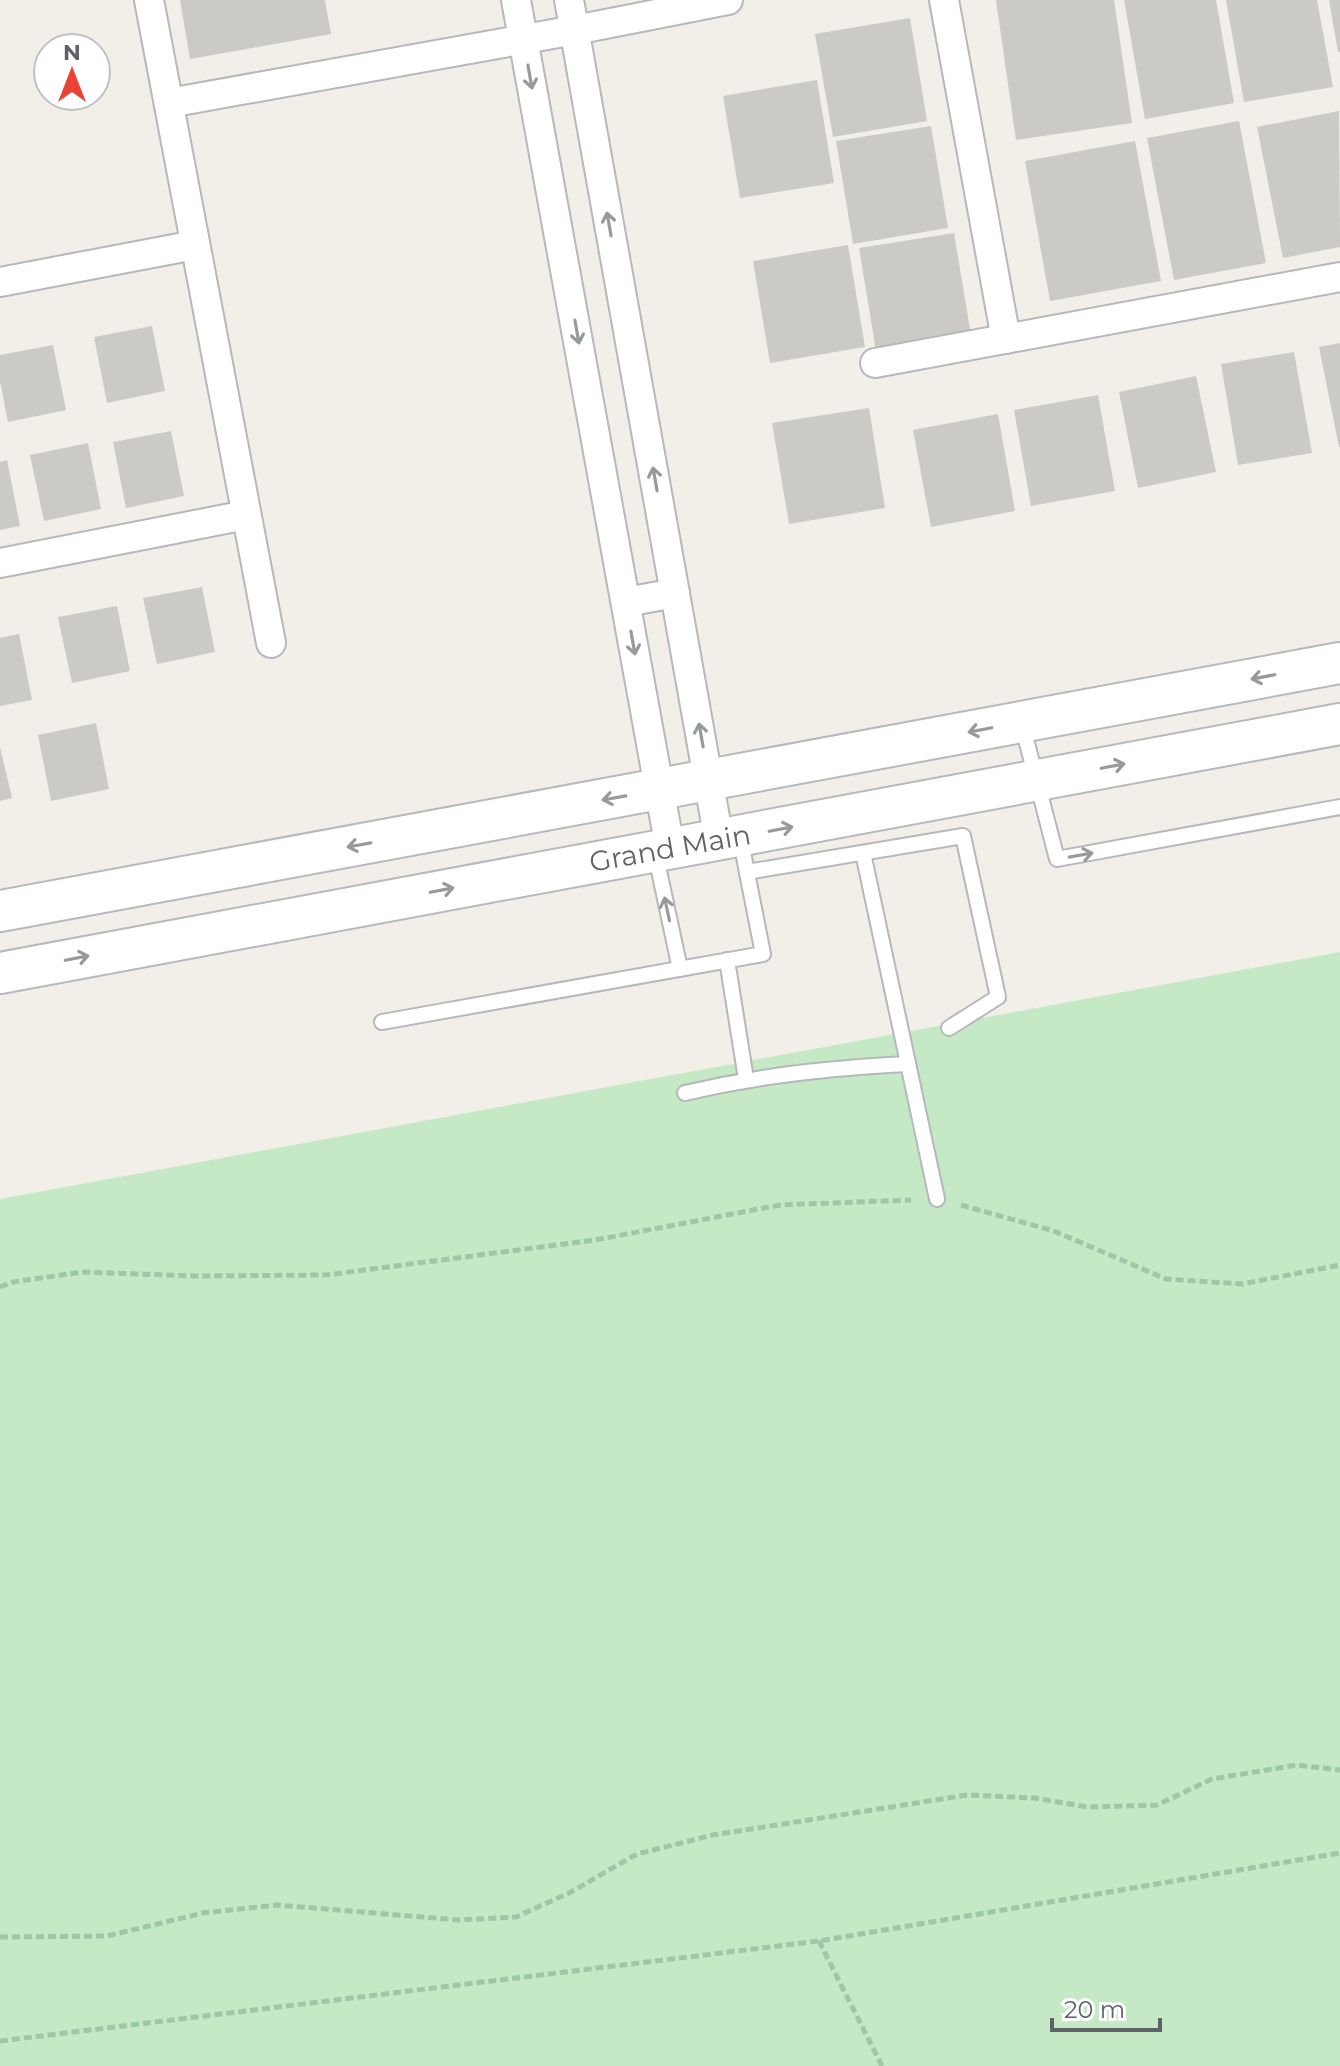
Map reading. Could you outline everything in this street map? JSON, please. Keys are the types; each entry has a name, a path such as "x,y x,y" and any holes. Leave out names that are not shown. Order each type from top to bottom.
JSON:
{"street":[{"path":"149,0 271,643"},
{"path":"516,0 660,789 662,849"},
{"path":"569,0 709,780 735,850"},
{"path":"169,103 728,0"},
{"path":"944,0 1006,339"},
{"path":"0,282 195,245"},
{"path":"875,363 1340,277"},
{"path":"0,563 246,515"},
{"path":"626,602 675,593"},
{"name":"Grand Main","path":"0,911 1340,663"},
{"name":"Grand Main","path":"0,973 662,849 735,850 1037,780 1340,724"}],"lane":[{"path":"1021,722 1057,859 1340,807"},
{"path":"382,1022 763,954 735,850 863,853 963,836 998,997 949,1028"},
{"path":"662,849 680,969"},
{"path":"863,853 937,1199"},
{"path":"727,960 746,1079"},
{"path":"685,1093 746,1079 815,1069 908,1064"}],"path":[{"path":"0,1287 13,1282 82,1272 194,1276 326,1275 595,1240 780,1205 937,1199 1054,1231 1166,1279 1242,1284 1340,1265"},
{"path":"0,1937 107,1936 203,1913 277,1905 459,1920 516,1917 569,1893 637,1854 713,1835 967,1795 1035,1798 1087,1807 1157,1805 1212,1779 1297,1765 1340,1770"},
{"path":"0,2041 819,1941 1340,1853"},
{"path":"819,1941 882,2066"}],"green space":[{"path":"1340,952 1340,2066 0,2066 0,1199"}],"building":[{"path":"180,0 325,0 331,34 190,59"},
{"path":"996,0 1114,0 1132,123 1016,140"},
{"path":"1124,0 1216,0 1234,103 1145,119"},
{"path":"1226,0 1317,0 1333,87 1244,102"},
{"path":"1329,0 1340,0 1340,52 1338,52"},
{"path":"910,18 927,121 833,137 815,34"},
{"path":"817,80 834,183 740,198 723,96"},
{"path":"1339,111 1340,247 1283,258 1257,127"},
{"path":"1239,121 1266,263 1174,280 1147,138"},
{"path":"931,126 948,228 853,244 836,141"},
{"path":"1135,141 1161,281 1050,301 1025,161"},
{"path":"954,233 971,335 876,351 859,248"},
{"path":"848,245 865,347 770,363 753,261"},
{"path":"152,326 165,391 107,403 94,337"},
{"path":"1340,343 1340,447 1339,447 1319,347"},
{"path":"53,345 66,410 8,422 0,381 0,355"},
{"path":"1294,352 1312,453 1238,465 1221,364"},
{"path":"1196,376 1216,472 1138,488 1119,392"},
{"path":"1098,395 1115,491 1031,506 1014,410"},
{"path":"869,408 885,508 789,524 772,423"},
{"path":"998,414 1015,511 931,527 913,430"},
{"path":"171,431 184,496 126,508 113,442"},
{"path":"88,443 101,509 44,521 30,455"},
{"path":"7,460 20,526 0,530 0,462"},
{"path":"202,587 215,652 157,664 143,598"},
{"path":"117,606 130,671 72,683 58,617"},
{"path":"19,634 32,700 0,706 0,638"},
{"path":"96,723 109,789 51,801 38,735"},
{"path":"0,747 12,798 0,801"}]}
